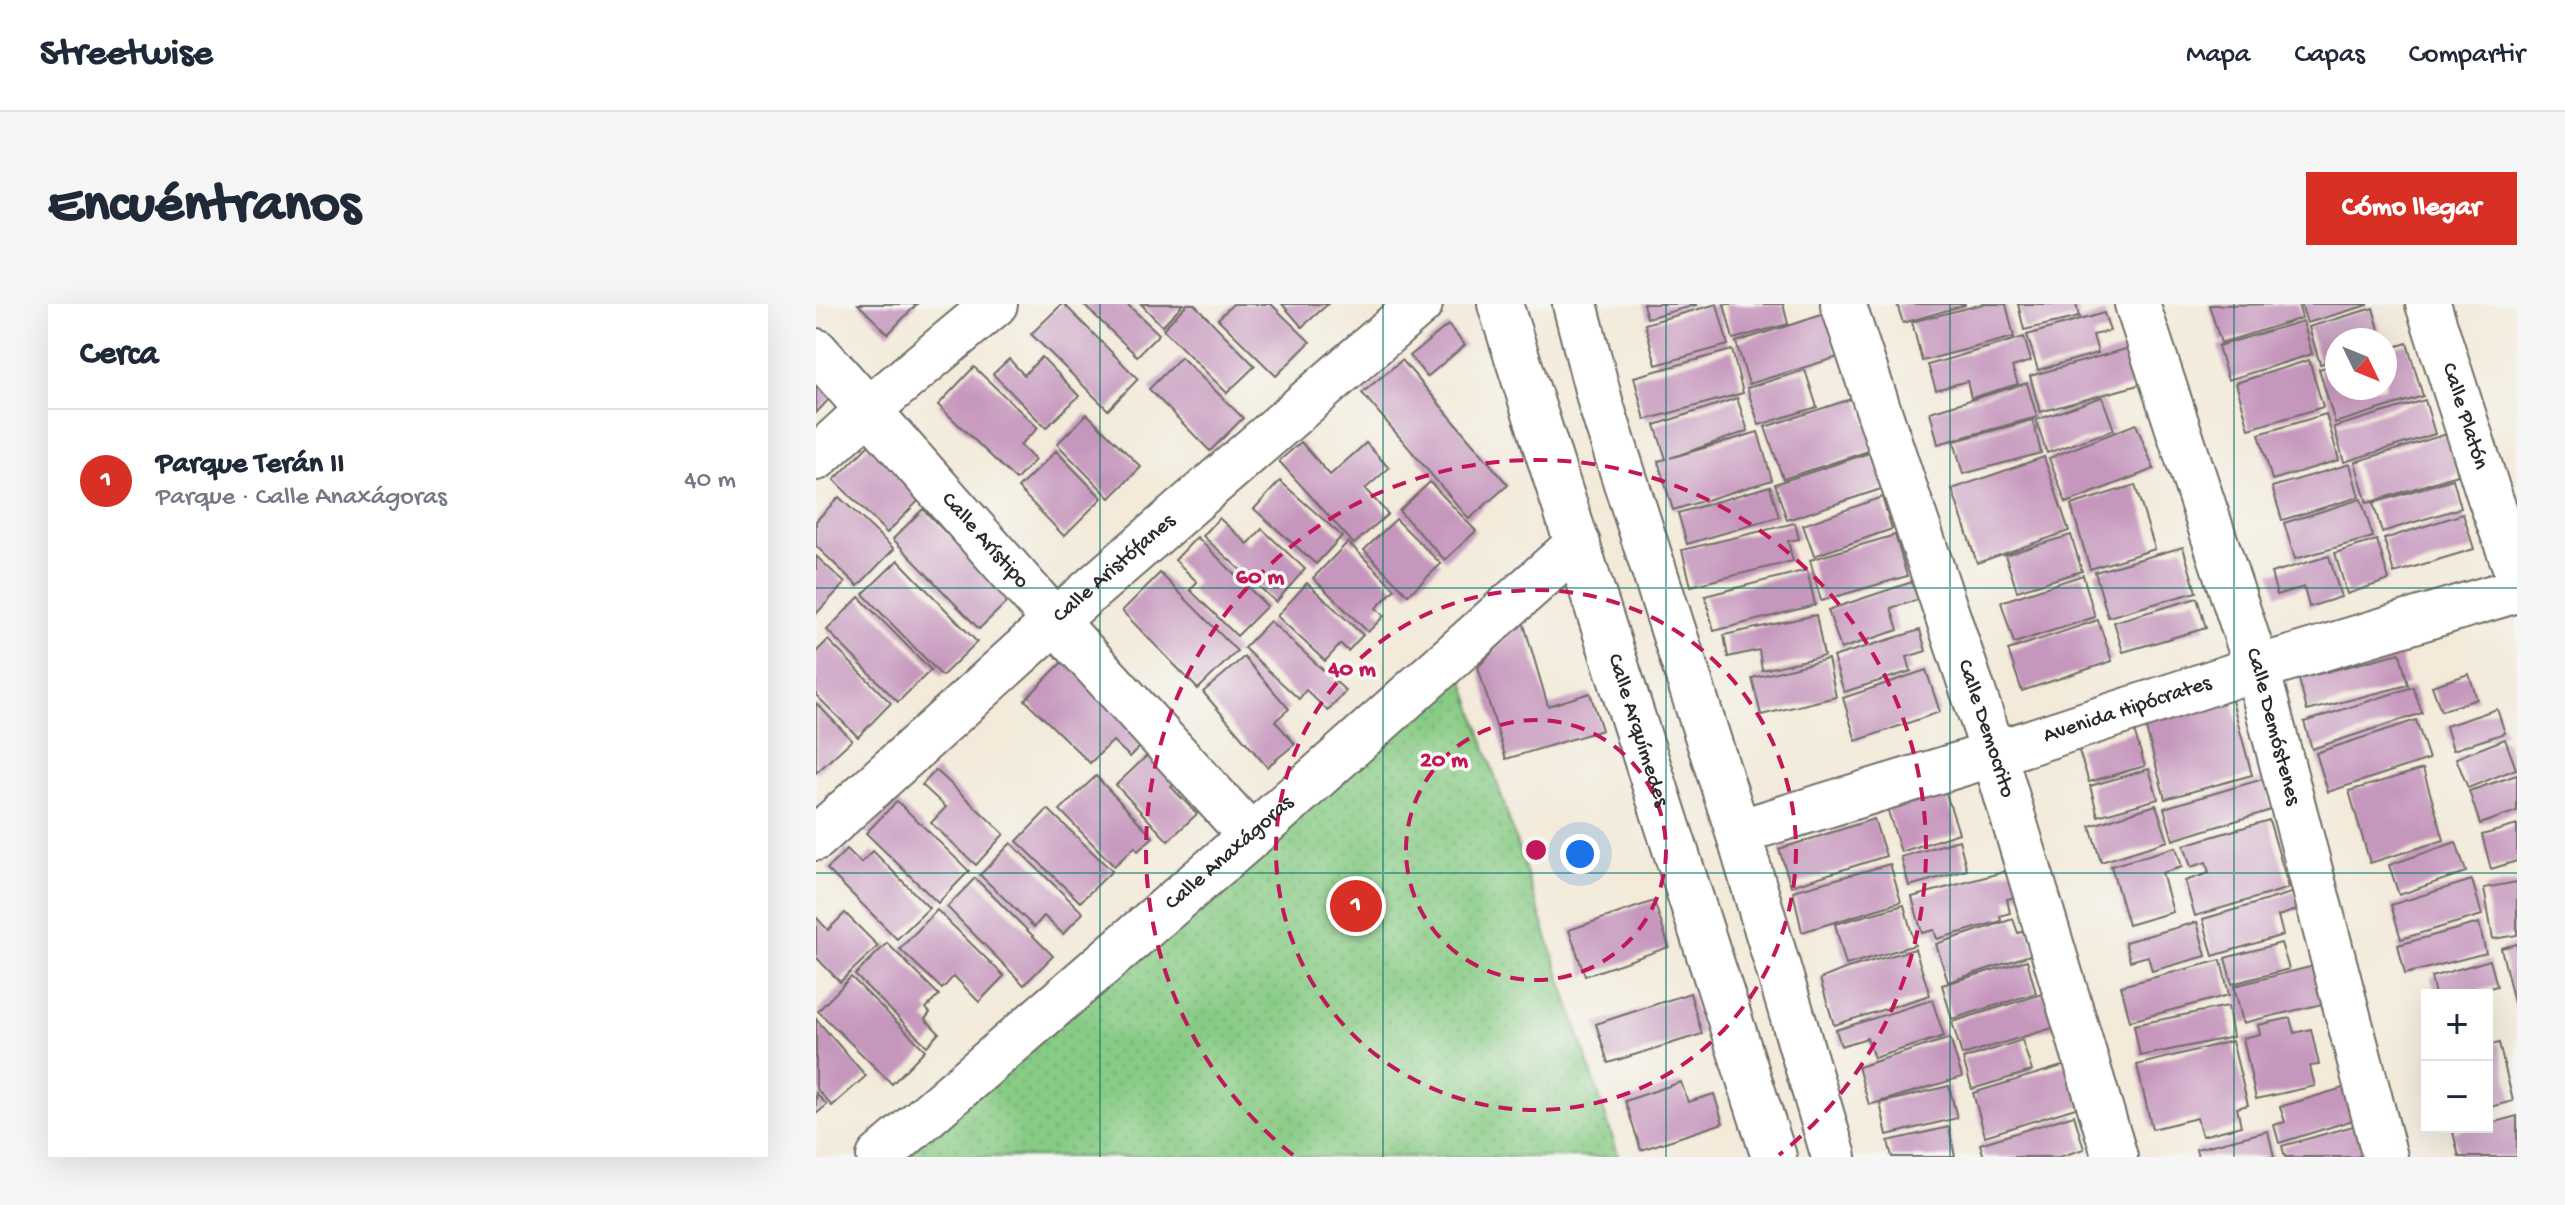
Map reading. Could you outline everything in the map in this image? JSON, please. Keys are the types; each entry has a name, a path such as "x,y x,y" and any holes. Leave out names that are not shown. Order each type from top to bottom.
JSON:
{"street":[{"path":"816,458 868,410 995,304"},
{"name":"Calle Aristófanes","path":"816,838 1055,621 1420,304"},
{"name":"Calle Arquímedes","path":"1500,304 1774,1157"},
{"path":"1575,304 1601,405 1738,832 1834,1157"},
{"name":"Calle Democrito","path":"1843,304 1994,754 2115,1157"},
{"name":"Calle Demóstenes","path":"2137,304 2257,668 2385,1157"},
{"name":"Calle Platón","path":"2428,304 2517,572"},
{"name":"Calle Arístipo","path":"816,351 1251,836"},
{"path":"1540,426 1601,405"},
{"name":"Calle Anaxágoras","path":"879,1157 1251,836 1578,544"},
{"name":"Avenida Hipócrates","path":"1738,832 1994,754 2257,668 2517,590"}],"green space":[{"path":"1455,654 1619,1157 895,1157"}],"building":[{"path":"858,304 917,304 888,334"},
{"path":"1062,304 1138,379 1108,410 1031,334"},
{"path":"1083,304 1127,304 1159,334 1137,356"},
{"path":"1141,304 1183,304 1162,326"},
{"path":"1187,304 1194,304 1255,366 1227,393 1163,329"},
{"path":"1233,304 1271,304 1310,342 1276,376 1218,319"},
{"path":"1282,304 1328,304 1302,327"},
{"path":"1643,304 1696,304 1696,305 1647,318"},
{"path":"1717,304 1728,345 1656,365 1645,324"},
{"path":"1724,304 1783,304 1788,324 1733,339"},
{"path":"1897,304 1965,304 1965,305 1903,323"},
{"path":"1983,304 2006,304 2014,337 1922,361 1912,322"},
{"path":"2018,304 2076,304 2079,317 2024,330"},
{"path":"2298,304 2302,318 2221,343 2209,305"},
{"path":"2301,304 2368,304 2368,305 2307,323"},
{"path":"2373,308 2379,328 2325,328 2325,363 2320,364 2309,327"},
{"path":"2104,313 2110,331 2093,335 2098,353 2038,370 2027,335"},
{"path":"1825,314 1838,357 1749,384 1736,342"},
{"path":"2303,321 2312,354 2228,380 2218,346"},
{"path":"1448,325 1465,345 1427,377 1410,356"},
{"path":"2024,337 2031,361 2012,367 2018,384 1971,398 1967,381 1936,390 1928,365"},
{"path":"2407,343 2423,396 2335,423 2328,400 2397,400 2397,346"},
{"path":"2133,347 2142,384 2040,412 2030,376"},
{"path":"1732,350 1743,393 1645,420 1634,377"},
{"path":"1042,357 1079,396 1046,428 993,374 1009,359 1024,375"},
{"path":"1181,357 1243,418 1210,451 1149,389"},
{"path":"1402,360 1508,485 1469,519 1362,393"},
{"path":"2309,360 2323,407 2249,429 2236,383"},
{"path":"974,367 1038,428 1020,445 1035,460 1016,480 938,405"},
{"path":"2325,367 2325,389 2319,369"},
{"path":"1805,370 1817,407 1759,425 1747,388"},
{"path":"816,378 833,395 816,413"},
{"path":"2027,383 2037,417 1938,444 1930,412"},
{"path":"1857,397 1875,449 1783,479 1765,427"},
{"path":"2102,397 2114,430 2047,453 2036,420"},
{"path":"1737,398 1748,431 1670,458 1758,432 1772,480 1673,510 1658,461 1666,459 1655,425"},
{"path":"2425,400 2435,434 2344,462 2334,427"},
{"path":"1087,414 1141,467 1110,498 1057,444"},
{"path":"2326,414 2339,460 2272,480 2259,434"},
{"path":"2033,420 2041,453 1963,474 1954,441"},
{"path":"2136,424 2154,469 2066,503 2049,458"},
{"path":"2447,434 2458,475 2367,503 2355,462"},
{"path":"1301,442 1330,475 1366,443 1389,468 1365,489 1388,514 1354,544 1279,461"},
{"path":"869,445 921,498 887,533 834,480"},
{"path":"1056,451 1102,498 1064,536 1018,488"},
{"path":"1872,452 1884,488 1787,520 1775,484"},
{"path":"2044,457 2069,531 1977,563 1952,489"},
{"path":"2350,464 2359,497 2282,520 2272,487"},
{"path":"2453,479 2461,508 2382,532 2373,503"},
{"path":"1280,481 1342,536 1316,564 1254,509"},
{"path":"1430,482 1476,531 1445,560 1399,511"},
{"path":"2135,485 2155,549 2090,569 2071,505"},
{"path":"1770,486 1779,517 1687,544 1678,513"},
{"path":"839,497 894,549 858,586 816,546 816,521"},
{"path":"1882,497 1892,529 1814,556 1803,525"},
{"path":"2361,499 2373,537 2295,559 2284,523"},
{"path":"923,509 1010,599 979,629 893,539"},
{"path":"2463,514 2474,549 2394,573 2384,539"},
{"path":"1219,518 1248,544 1262,529 1305,569 1276,602 1203,536"},
{"path":"1396,519 1441,564 1408,595 1364,550"},
{"path":"1795,523 1799,539 1788,541 1793,561 1691,586 1682,550"},
{"path":"1895,535 1907,576 1821,601 1810,560"},
{"path":"2071,535 2082,571 2017,591 2005,555"},
{"path":"1197,537 1267,606 1237,636 1190,590 1197,582 1175,560"},
{"path":"2377,540 2389,580 2347,594 2335,553"},
{"path":"1348,542 1395,589 1376,608 1384,616 1368,632 1313,578"},
{"path":"2183,547 2196,592 2108,617 2095,572"},
{"path":"816,556 845,583 816,614"},
{"path":"2329,556 2341,597 2309,607 2304,587 2277,595 2271,573"},
{"path":"898,560 977,642 942,676 863,594"},
{"path":"1807,570 1815,605 1714,631 1705,596"},
{"path":"1160,573 1237,651 1198,689 1122,611"},
{"path":"2083,575 2095,617 2014,643 2001,602"},
{"path":"1912,582 1918,600 1891,608 1898,630 1841,649 1828,610"},
{"path":"1307,583 1363,635 1348,651 1341,644 1325,661 1277,616"},
{"path":"859,597 931,670 898,702 827,630"},
{"path":"2197,598 2206,628 2123,652 2114,622"},
{"path":"1816,615 1824,656 1762,670 1759,650 1728,657 1724,635"},
{"path":"2098,620 2112,661 2022,691 2008,650"},
{"path":"1270,621 1346,691 1328,711 1306,690 1299,699 1244,648"},
{"path":"1523,621 1548,706 1590,693 1602,730 1506,759 1478,667"},
{"path":"1920,630 1926,651 1907,657 1911,671 1844,692 1833,657"},
{"path":"828,640 891,703 858,737 816,695 816,652"},
{"path":"2400,653 2408,685 2307,711 2299,679"},
{"path":"1244,657 1289,709 1275,721 1295,744 1267,767 1203,692"},
{"path":"1828,659 1836,697 1761,715 1752,678"},
{"path":"1064,660 1146,741 1130,757 1113,741 1090,763 1025,700"},
{"path":"1926,670 1940,712 1856,741 1843,698"},
{"path":"2469,674 2477,699 2441,711 2432,686"},
{"path":"2413,687 2422,713 2312,749 2304,722"},
{"path":"2231,697 2252,775 2165,799 2144,721"},
{"path":"816,703 852,740 816,773"},
{"path":"2497,709 2505,733 2453,750 2446,726"},
{"path":"2416,720 2429,759 2328,792 2316,753"},
{"path":"2134,731 2145,766 2089,782 2078,748"},
{"path":"2505,739 2516,769 2468,788 2456,758"},
{"path":"1154,749 1181,778 1171,787 1197,814 1168,841 1116,785"},
{"path":"2149,769 2158,799 2098,816 2090,786"},
{"path":"2423,769 2444,840 2370,863 2349,791"},
{"path":"936,770 1004,834 976,865 931,823 946,807 922,785"},
{"path":"2517,775 2517,811 2480,824 2469,791"},
{"path":"1096,776 1153,837 1138,851 1135,847 1114,866 1060,810"},
{"path":"2263,779 2271,810 2173,840 2164,808"},
{"path":"1945,790 1959,833 1901,852 1887,808"},
{"path":"897,801 969,871 938,903 866,833"},
{"path":"2156,805 2168,841 2101,862 2090,826"},
{"path":"1048,809 1112,871 1080,902 1017,841"},
{"path":"1874,819 1886,856 1791,886 1779,849"},
{"path":"2269,820 2289,888 2195,916 2185,881 2209,873 2206,862 2191,867 2184,845"},
{"path":"2517,825 2517,861 2491,869 2482,835"},
{"path":"1959,840 1967,870 1909,886 1901,857"},
{"path":"2456,842 2466,872 2399,895 2389,865"},
{"path":"1011,843 1083,913 1063,934 1044,916 1034,927 980,875"},
{"path":"2176,847 2182,867 2162,873 2173,912 2128,925 2111,866"},
{"path":"847,849 861,863 873,851 929,908 897,939 827,869"},
{"path":"1890,864 1901,902 1802,932 1793,891"},
{"path":"2018,868 2025,895 2007,899 2010,913 2000,916 2001,921 1937,939 1934,930 1922,933 1912,897"},
{"path":"975,878 1053,956 1024,985 947,907"},
{"path":"2472,880 2482,915 2401,939 2391,905"},
{"path":"2517,882 2517,935 2493,939 2484,888"},
{"path":"2295,892 2300,909 2278,916 2283,935 2213,956 2203,919"},
{"path":"1654,901 1669,947 1585,976 1569,930"},
{"path":"1904,905 1915,945 1846,965 1835,924"},
{"path":"937,910 1004,976 979,1002 954,976 942,989 900,949"},
{"path":"845,913 878,946 840,982 816,957 816,917 828,930"},
{"path":"2013,919 2018,933 2028,930 2036,953 1948,982 1936,944"},
{"path":"2197,922 2206,956 2152,971 2148,956 2130,961 2125,942"},
{"path":"2479,923 2486,953 2405,974 2398,945"},
{"path":"887,943 939,995 926,1008 930,1013 925,1019 939,1033 927,1046 855,975"},
{"path":"2281,943 2289,969 2232,984 2225,958"},
{"path":"2517,944 2517,1010 2516,1011 2501,948"},
{"path":"1915,949 1930,995 1834,1025 1820,979"},
{"path":"2027,960 2036,993 1952,1019 1942,985"},
{"path":"2221,960 2229,995 2130,1021 2121,986"},
{"path":"2490,960 2497,986 2486,989 2434,989 2431,977"},
{"path":"2314,966 2322,1004 2243,1023 2234,986"},
{"path":"851,977 925,1050 892,1084 818,1011"},
{"path":"1690,993 1702,1034 1608,1063 1596,1024"},
{"path":"2045,993 2056,1027 1962,1055 1952,1022"},
{"path":"1932,1000 1944,1036 1874,1058 1867,1038 1841,1046 1836,1030"},
{"path":"2228,1006 2233,1037 2140,1056 2134,1025"},
{"path":"2290,1018 2294,1033 2311,1029 2319,1065 2310,1066 2315,1086 2256,1099 2243,1038 2260,1034 2258,1025"},
{"path":"816,1019 866,1076 832,1106 816,1088"},
{"path":"1950,1038 1962,1077 1869,1105 1858,1067"},
{"path":"2022,1040 2032,1071 1972,1089 1963,1059"},
{"path":"2232,1041 2248,1105 2237,1108 2241,1126 2202,1136 2197,1118 2152,1129 2137,1065"},
{"path":"2499,1043 2513,1101 2493,1106 2493,1061 2493,1044"},
{"path":"2072,1063 2085,1105 1985,1136 1973,1093"},
{"path":"1681,1082 1688,1102 1714,1094 1723,1123 1641,1150 1625,1101"},
{"path":"2356,1084 2366,1116 2279,1143 2274,1125 2285,1122 2280,1107"},
{"path":"1949,1086 1957,1118 1887,1135 1880,1103"},
{"path":"816,1093 827,1105 816,1114"},
{"path":"2074,1115 2084,1149 2059,1157 1984,1157 1980,1144"},
{"path":"2517,1116 2517,1157 2459,1157 2453,1133 2493,1133 2493,1122"},
{"path":"2364,1123 2371,1153 2356,1157 2285,1157 2282,1146"},
{"path":"1949,1127 1955,1157 1892,1157 1888,1141"},
{"path":"2268,1131 2274,1157 2198,1157 2196,1149"}],"place":[{"name":"Parque Terán II","path":"1356,906"}]}
